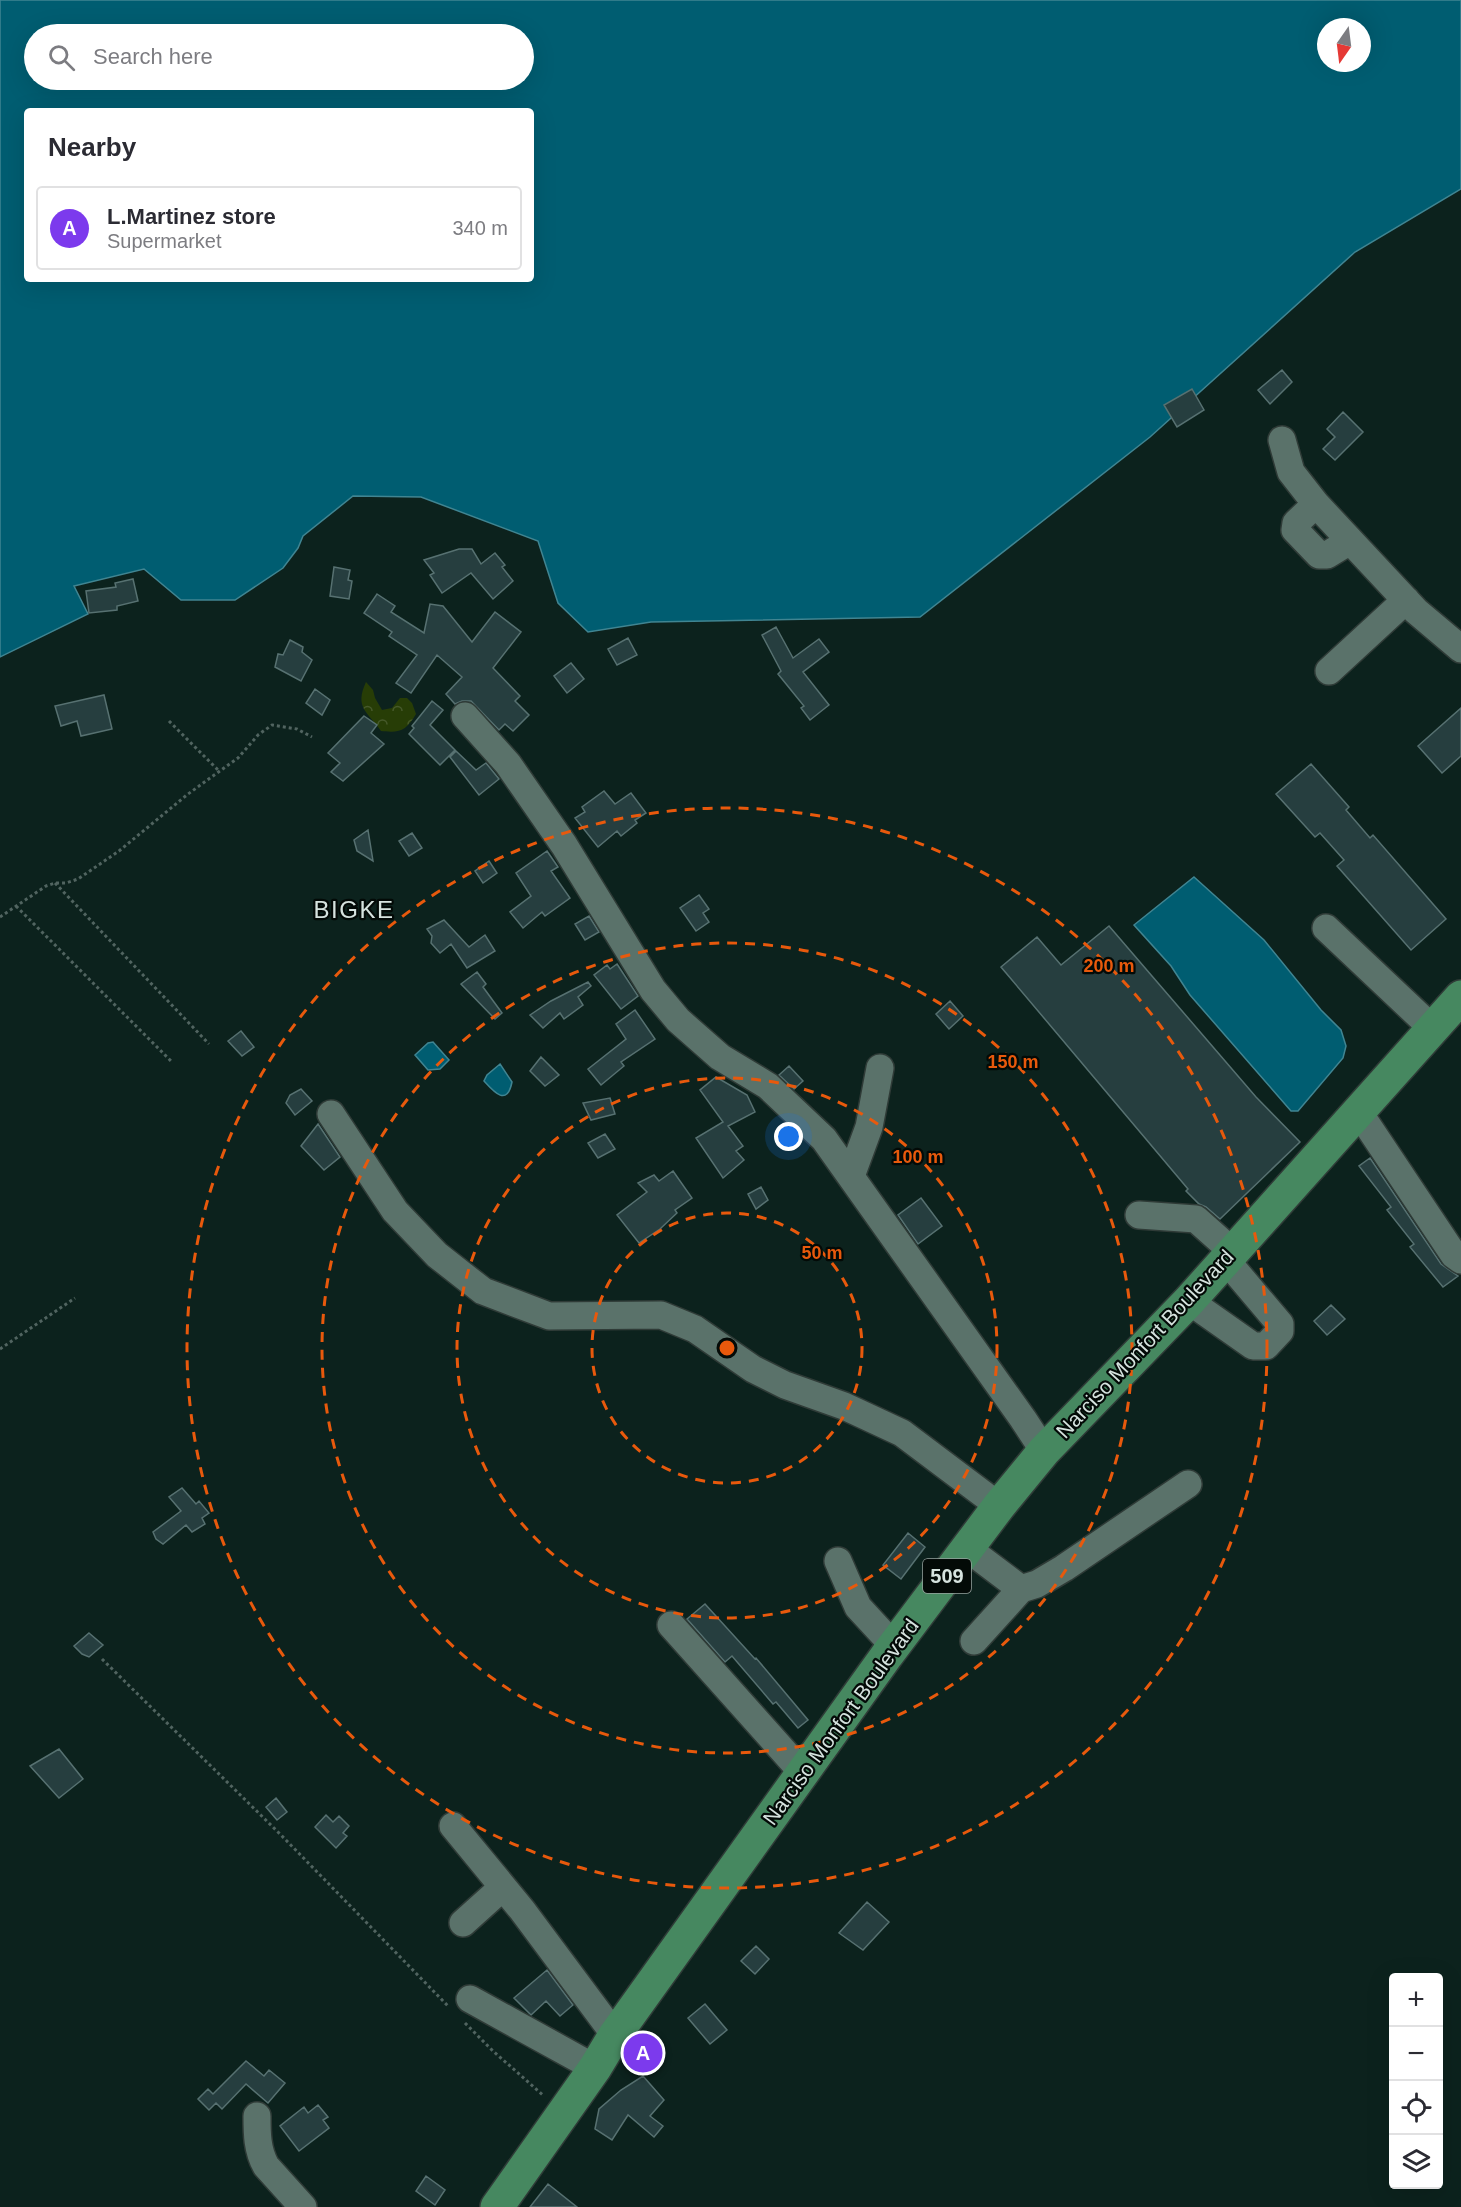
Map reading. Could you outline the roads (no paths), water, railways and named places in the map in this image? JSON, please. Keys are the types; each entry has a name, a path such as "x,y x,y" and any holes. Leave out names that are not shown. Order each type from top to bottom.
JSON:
{"main road":[{"name":"Narciso Monfort Boulevard","path":"497,2207 596,2068 621,2027 894,1646 999,1506 1044,1450 1189,1301 1461,997"}],"street":[{"path":"1282,440 1291,472 1316,504 1406,600 1461,649"},
{"path":"1329,671 1406,600"},
{"path":"465,716 508,764 564,845 653,990 678,1020 720,1057 768,1086 824,1139 1044,1450"},
{"path":"1326,928 1432,1028"},
{"path":"851,1176 869,1127 880,1068"},
{"path":"1358,1111 1454,1255 1461,1260"},
{"path":"331,1114 395,1211 437,1255 483,1291 549,1316 661,1315 695,1329 753,1369 785,1385 844,1406 902,1433 999,1506"},
{"path":"1139,1215 1196,1219 1229,1256 1280,1324 1280,1331 1266,1347 1253,1346 1189,1301"},
{"path":"974,1641 1021,1589 1037,1584 1064,1568 1188,1484"},
{"path":"968,1549 1021,1589"},
{"path":"838,1561 858,1606 894,1646"},
{"path":"671,1625 803,1773"},
{"path":"463,1824 535,1909 621,2027 503,1887 463,1824"},
{"path":"463,1923 503,1887"},
{"path":"461,2010 596,2068"},
{"path":"257,2116 257,2135 266,2166 303,2207"}],"water":[{"path":"0,0 1461,0 1461,189 1355,252 1150,437 920,617 651,622 588,632 558,603 538,541 421,497 353,496 303,536 298,548 283,568 235,600 181,600 144,569 74,586 88,614 0,657"},
{"path":"1194,877 1264,940 1321,1010 1341,1030 1346,1046 1343,1058 1298,1111 1291,1111 1190,995 1171,966 1134,925"},
{"path":"433,1042 449,1060 440,1069 428,1070 415,1055 428,1043"},
{"path":"500,1064 512,1082 510,1090 504,1096 496,1093 484,1081 487,1075"}],"place":[{"name":"L.Martinez store","path":"643,2053"}],"district":[{"name":"BIGKE","path":"354,910"}]}
